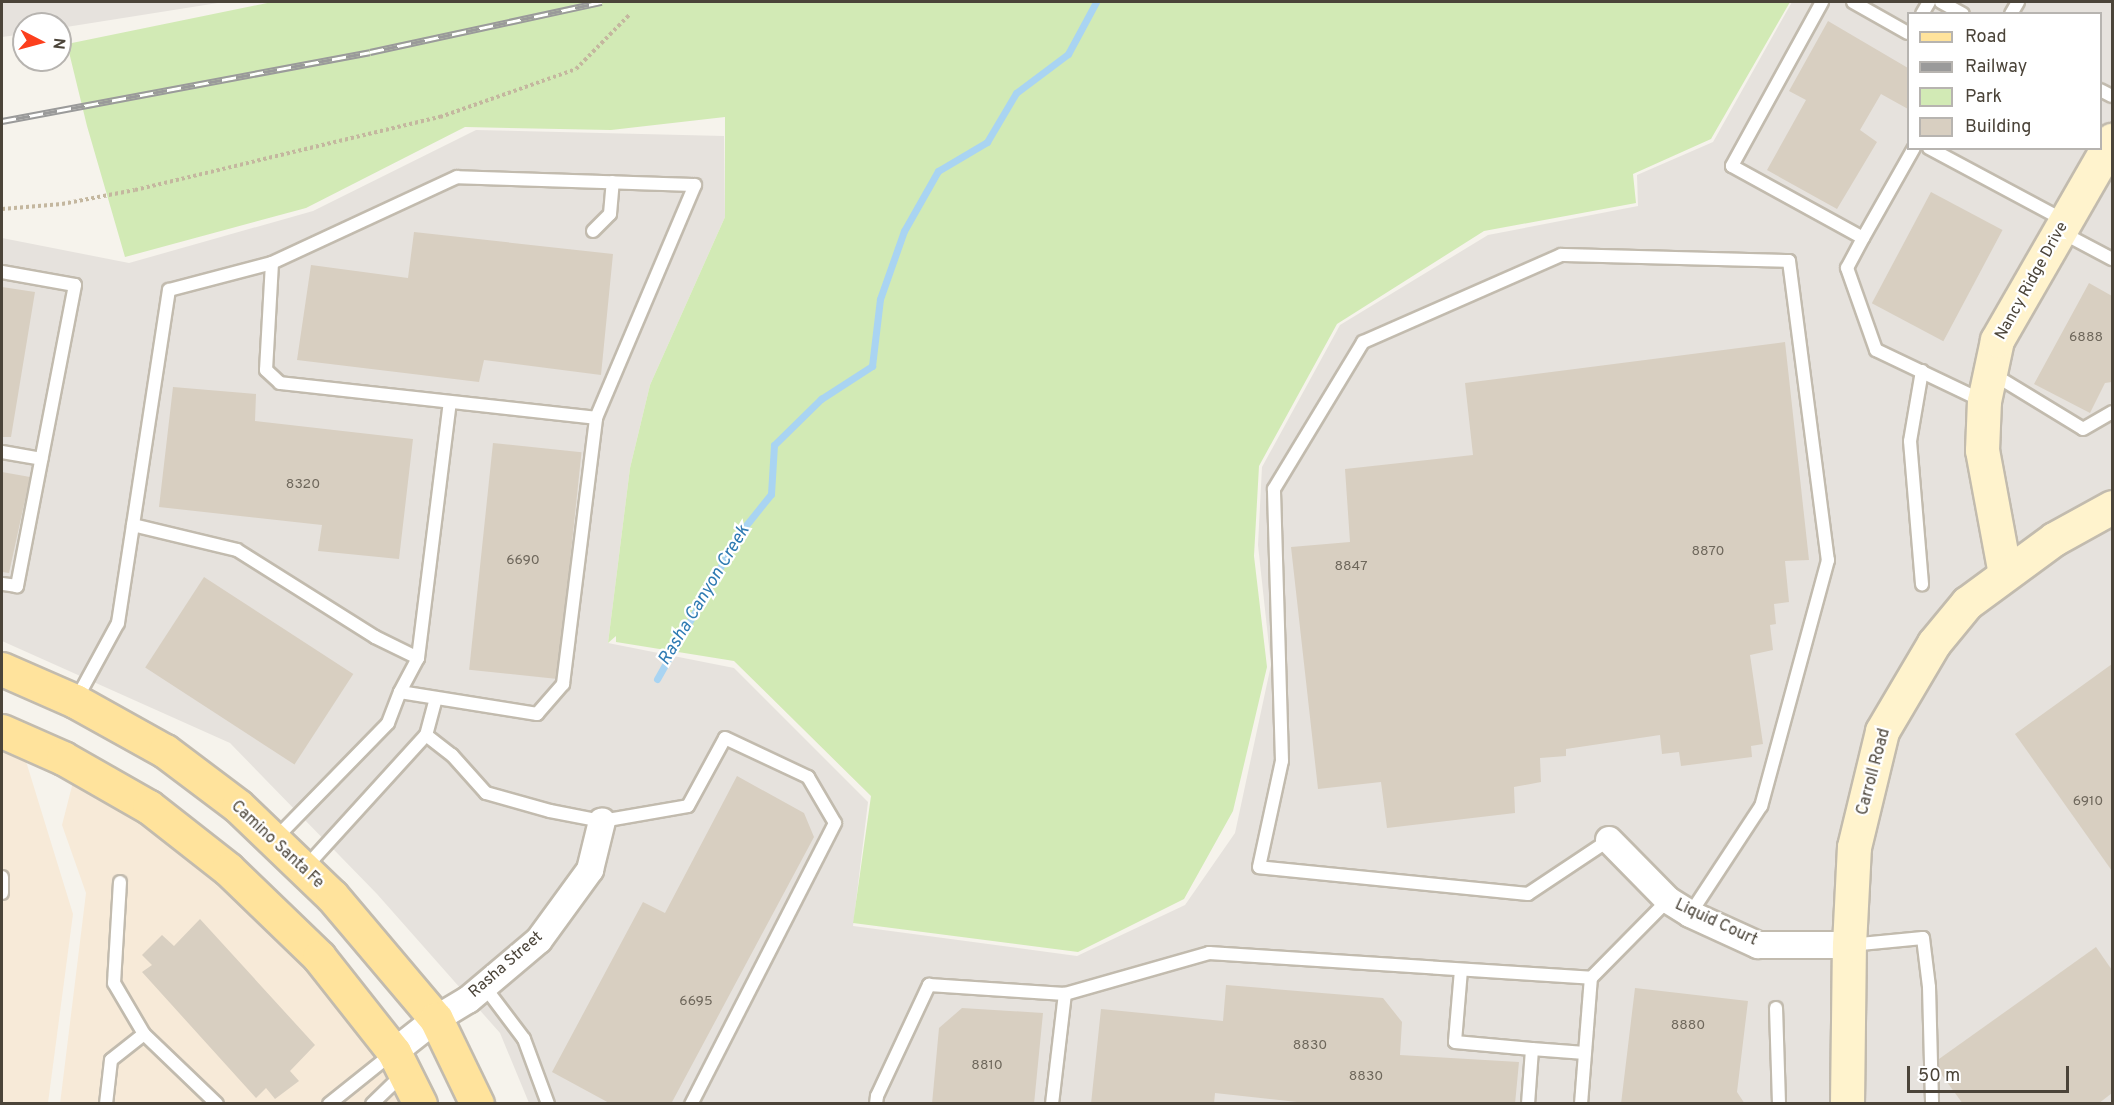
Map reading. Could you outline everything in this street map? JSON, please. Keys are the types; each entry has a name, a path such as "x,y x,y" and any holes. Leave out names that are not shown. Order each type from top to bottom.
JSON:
{"main road":[{"name":"Nancy Ridge Drive","path":"2005,574 1982,450 1987,387 1997,340 2112,140"},
{"name":"Carroll Road","path":"1847,1104 1849,945 1854,847 1882,731 1934,643 1967,603 2054,539 2112,507"},
{"name":"Camino Santa Fe","path":"2,669 75,701 165,752 238,806 332,896 436,1019 477,1104"},
{"path":"2,731 63,759 149,807 228,869 319,957 399,1063 420,1104"}],"street":[{"name":"Rasha Street","path":"399,1063 436,1019 484,986 539,940 590,870 602,821"},
{"name":"Liquid Court","path":"1609,840 1668,900 1689,914 1758,945 1849,945"}],"lane":[{"path":"1822,2 1732,166 1863,238"},
{"path":"1853,2 1907,32"},
{"path":"1941,2 1959,12"},
{"path":"1913,150 1847,268 1876,350 1922,371 1987,387 2083,429 2112,412"},
{"path":"1932,150 2063,226 2112,259"},
{"path":"75,701 118,623 169,290 272,263 457,177 695,185 596,418 563,684 537,714 400,692"},
{"path":"593,231 610,214 612,182"},
{"path":"1609,840 1528,894 1259,867 1282,761 1274,489 1363,342 1561,255 1789,261 1828,560 1761,806 1689,914"},
{"path":"272,263 266,370 280,383 596,418"},
{"path":"2,272 75,285 17,586 2,584"},
{"path":"1922,371 1910,441 1922,584"},
{"path":"274,841 388,723 417,658 450,402"},
{"path":"2,452 41,459"},
{"path":"133,525 237,550 375,638 417,658"},
{"path":"304,869 426,735 436,698"},
{"path":"426,735 452,755 486,792 550,811 602,821 688,807 725,738 808,777 835,823 691,1104"},
{"path":"2,877 2,893"},
{"path":"120,882 114,982 144,1034 217,1104"},
{"path":"1581,1104 1591,978 1668,900"},
{"path":"1849,945 1923,938 1929,987 1932,1104"},
{"path":"876,1104 877,1096 929,985 1065,994 1209,953 1591,978"},
{"path":"1461,970 1455,1042 1585,1053"},
{"path":"484,986 524,1039 548,1104"},
{"path":"1052,1104 1065,994"},
{"path":"1776,1008 1779,1104"},
{"path":"106,1104 111,1060 144,1034"},
{"path":"1528,1104 1533,1049"},
{"path":"329,1104 399,1063"},
{"path":"372,1104 399,1063"}],"path":[{"path":"2,209 62,204 135,190 440,117 576,69 629,15"}],"shaded area":[{"path":"2,2 224,2 72,26 72,12 12,12 12,36 2,37"},
{"path":"1792,2 2112,2 2112,1103 529,1103 500,1033 377,894 230,743 2,641 2,238 129,263 313,211 476,130 724,136 725,217 650,385 630,468 608,643 734,668 868,802 853,926 1077,956 1185,905 1235,833 1271,665 1258,545 1262,467 1340,325 1488,235 1638,206 1637,175 1713,142"},
{"path":"2,749 25,758 73,914 48,1103 2,1104"},
{"path":"73,782 137,812 270,922 346,1014 406,1103 60,1104 86,893 62,825"}],"green space":[{"path":"272,2 1790,2 1711,139 1633,174 1636,203 1484,231 1337,324 1259,466 1254,556 1267,667 1233,811 1184,899 1078,952 853,923 871,796 734,661 616,642 616,636 608,643 630,468 650,385 725,217 725,117 611,130 465,127 306,208 125,257 87,126 72,64 72,43"}],"building":[{"path":"1828,21 1907,67 1907,108 1881,94 1860,130 1877,142 1837,209 1767,170 1806,100 1789,91"},
{"path":"1931,192 2003,230 1943,341 1872,303"},
{"path":"414,232 613,254 601,375 484,360 479,382 297,360 311,265 408,278"},
{"path":"2089,283 2112,296 2112,382 2105,383 2090,413 2034,384"},
{"path":"2,287 35,292 11,437 2,437"},
{"path":"1785,342 1809,560 1785,561 1789,602 1774,604 1776,624 1770,625 1773,650 1750,655 1763,744 1751,746 1752,757 1681,766 1679,752 1662,754 1660,735 1566,749 1566,756 1540,758 1541,782 1514,787 1515,813 1387,828 1381,782 1318,789 1291,547 1350,542 1345,469 1473,455 1465,383"},
{"path":"173,387 256,394 255,421 413,439 399,559 318,551 322,525 159,507"},
{"path":"493,443 582,452 558,679 469,670"},
{"path":"2,472 30,477 9,573 2,572"},
{"path":"204,577 353,674 294,765 145,668"},
{"path":"2112,664 2112,871 2015,734"},
{"path":"737,776 804,813 814,837 671,1104 611,1104 552,1072 643,902 665,913"},
{"path":"200,919 315,1045 290,1071 299,1081 275,1099 266,1088 256,1098 142,972 152,965 142,955 162,935 174,946"},
{"path":"2096,947 2112,970 2112,1093 2098,1104 1963,1104 1939,1071 1939,1059"},
{"path":"1226,985 1383,998 1402,1022 1400,1055 1519,1062 1515,1104 1315,1104 1215,1093 1214,1104 1091,1104 1101,1009 1223,1021"},
{"path":"1635,988 1748,1001 1737,1092 1745,1104 1621,1104"},
{"path":"962,1008 1043,1013 1034,1104 932,1104 939,1028"}],"waterway":[{"name":"Rasha Canyon Creek","path":"657,679 739,534 771,494 774,445 821,399 872,366 880,299 904,231 938,171 987,142 1016,93 1068,54 1096,2"}],"railway":[{"path":"2,121 370,52 602,2"}]}
